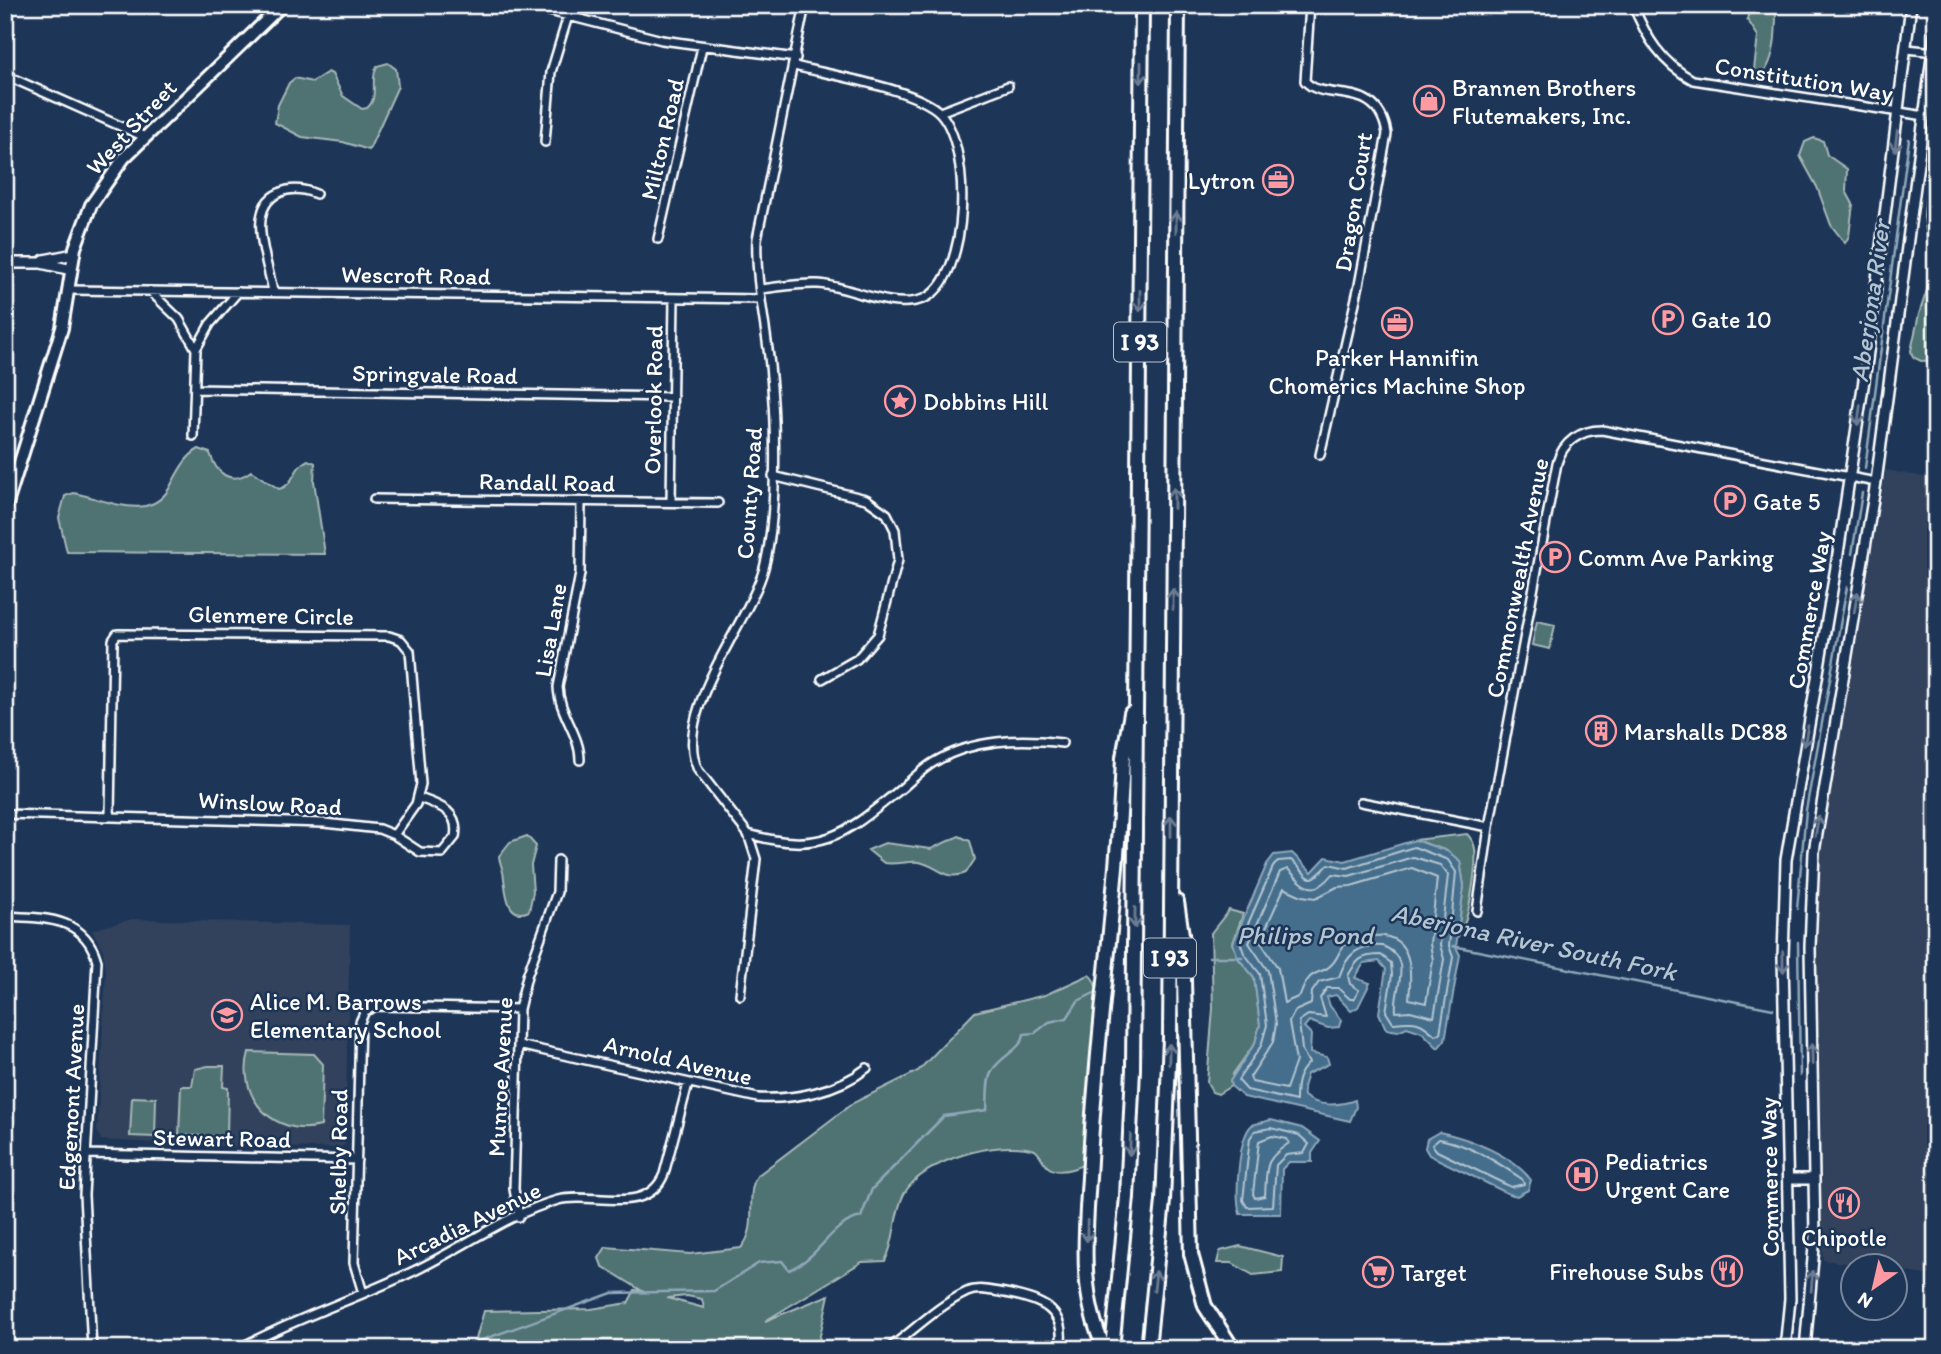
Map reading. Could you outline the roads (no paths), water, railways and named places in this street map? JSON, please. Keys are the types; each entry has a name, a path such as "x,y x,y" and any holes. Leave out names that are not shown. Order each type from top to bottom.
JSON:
{"highway":[{"name":"I 93","path":"1112,1349 1124,1240 1132,1101 1142,5"},
{"name":"I 93","path":"1148,1349 1159,1245 1167,1114 1178,5"},
{"path":"1105,1349 1092,1315 1086,1267 1091,1134 1123,757 1137,678"},
{"path":"1171,867 1183,941 1191,1254 1205,1306 1233,1349"}],"main road":[{"name":"West Street","path":"5,510 60,338 74,254 96,196 118,165 145,137 282,5"}],"street":[{"path":"526,5 642,36 795,62 911,96 940,112 954,137 961,201 953,260 937,289 911,302 818,284 760,289"},
{"name":"County Road","path":"740,995 757,869 754,849 748,834 698,770 693,760 692,742 712,673 761,578 768,543 773,477 773,397 756,254 758,226 805,5"},
{"name":"Dragon Court","path":"1310,5 1305,81 1313,88 1351,93 1365,100 1381,116 1387,134 1362,274 1320,455"},
{"name":"Constitution Way","path":"1633,5 1653,47 1674,69 1693,80 1925,116"},
{"name":"Commerce Way","path":"1785,1349 1790,1299 1790,1179 1783,957 1786,860 1849,478 1899,113 1911,5"},
{"path":"545,142 551,72 568,16"},
{"name":"Commerce Way","path":"1805,1349 1813,1270 1810,947 1814,852 1876,482 1936,27"},
{"name":"Milton Road","path":"658,239 702,47"},
{"path":"1907,49 1934,52"},
{"path":"5,75 145,137"},
{"path":"940,112 1008,86"},
{"path":"273,292 260,223 261,211 273,195 288,189 316,194"},
{"path":"5,263 74,254"},
{"path":"28,262 72,270"},
{"name":"Wescroft Road","path":"70,290 761,299"},
{"path":"150,291 179,318 196,349 192,436"},
{"path":"196,349 210,324 238,292"},
{"name":"Overlook Road","path":"671,502 674,298"},
{"name":"Springvale Road","path":"196,389 673,397"},
{"name":"Commonwealth Avenue","path":"1477,911 1489,827 1557,463 1570,441 1585,432 1602,430 1876,482"},
{"path":"773,477 855,495 873,503 887,514 898,540 898,559 878,635 858,659 822,679"},
{"name":"Randall Road","path":"374,499 718,503"},
{"name":"Lisa Lane","path":"580,760 579,747 560,706 558,687 580,574 581,503"},
{"name":"Glenmere Circle","path":"110,816 113,640 115,635 121,632 389,636 401,640 409,648 411,657 421,775 419,798"},
{"path":"748,834 793,843 829,839 860,821 944,757 1003,740 1062,743"},
{"path":"394,835 419,798"},
{"name":"Winslow Road","path":"5,814 324,822 379,829 394,835 419,852 429,855 442,853 453,843 456,826 452,815 444,807 419,798"},
{"path":"1361,802 1489,827"},
{"name":"Munroe Avenue","path":"519,1217 514,1189 519,1009 531,964 557,892 558,860"},
{"name":"Edgemont Avenue","path":"5,916 63,921 81,932 95,954 98,968 84,1214 92,1349"},
{"name":"Shelby Road","path":"363,1293 354,1263 360,1022 366,1011 377,1006 519,1009"},
{"name":"Arnold Avenue","path":"518,1045 747,1097 778,1098 841,1084 867,1068"},
{"name":"Arcadia Avenue","path":"238,1349 289,1322 415,1271 519,1217 563,1199 633,1199 653,1191 664,1174 688,1084"},
{"name":"Stewart Road","path":"86,1154 357,1160"},
{"path":"1790,1179 1814,1178"},
{"path":"888,1349 962,1295 977,1290 1022,1296 1043,1304 1061,1326 1060,1349"}],"water":[{"name":"Philips Pond","path":"1415,840 1447,851 1460,861 1464,886 1456,947 1460,955 1445,1040 1438,1048 1422,1032 1407,1027 1398,1031 1386,1029 1379,1013 1386,969 1379,961 1364,963 1355,978 1370,983 1358,1007 1351,1011 1336,995 1327,997 1330,1006 1341,1020 1339,1027 1328,1028 1309,1021 1304,1027 1311,1034 1310,1053 1327,1057 1329,1064 1307,1074 1303,1087 1304,1096 1329,1104 1355,1100 1356,1107 1350,1121 1244,1097 1231,1086 1230,1081 1255,1043 1260,1025 1254,977 1238,958 1233,943 1267,864 1274,855 1292,853 1312,872 1326,857 1345,861"},
{"path":"1271,1120 1302,1128 1320,1141 1312,1153 1312,1162 1289,1162 1282,1169 1281,1214 1240,1214 1238,1181 1244,1141 1252,1125"},
{"path":"1439,1132 1476,1143 1501,1155 1531,1180 1528,1190 1517,1196 1509,1194 1429,1155 1425,1148 1427,1139"},
{"path":"1684,1338 1702,1342 1709,1349 1669,1349 1672,1343"}],"waterway":[{"name":"Aberjona River","path":"1865,468 1909,139"},
{"name":"Aberjona River","path":"1852,554 1862,493"},
{"name":"Aberjona River","path":"1797,909 1806,810 1847,587"},
{"name":"Aberjona River South Fork","path":"1798,942 1800,1076"},
{"name":"Aberjona River South Fork","path":"1453,946 1773,1009"},
{"name":"Aberjona River South Fork","path":"1209,957 1242,957"},
{"name":"Aberjona River South Fork","path":"457,1349 612,1293 714,1291 759,1263 782,1261 789,1270 801,1264 841,1226 861,1217 872,1189 944,1116 987,1110 990,1075 1000,1061 1019,1045 1024,1034 1035,1033 1049,1022 1067,1018 1078,1001 1100,990"}],"place":[{"name":"Brannen Brothers Flutemakers, Inc.","path":"1429,101"},
{"name":"Lytron","path":"1278,180"},
{"name":"Gate 10","path":"1668,319"},
{"name":"Parker Hannifin Chomerics Machine Shop","path":"1397,323"},
{"name":"Dobbins Hill","path":"900,401"},
{"name":"Gate 5","path":"1730,501"},
{"name":"Comm Ave Parking","path":"1555,557"},
{"name":"Marshalls DC88","path":"1601,731"},
{"name":"Alice M. Barrows Elementary School","path":"227,1015"},
{"name":"Pediatrics Urgent Care","path":"1582,1175"},
{"name":"Chipotle","path":"1844,1203"},
{"name":"Firehouse Subs","path":"1727,1271"},
{"name":"Target","path":"1378,1272"}]}
